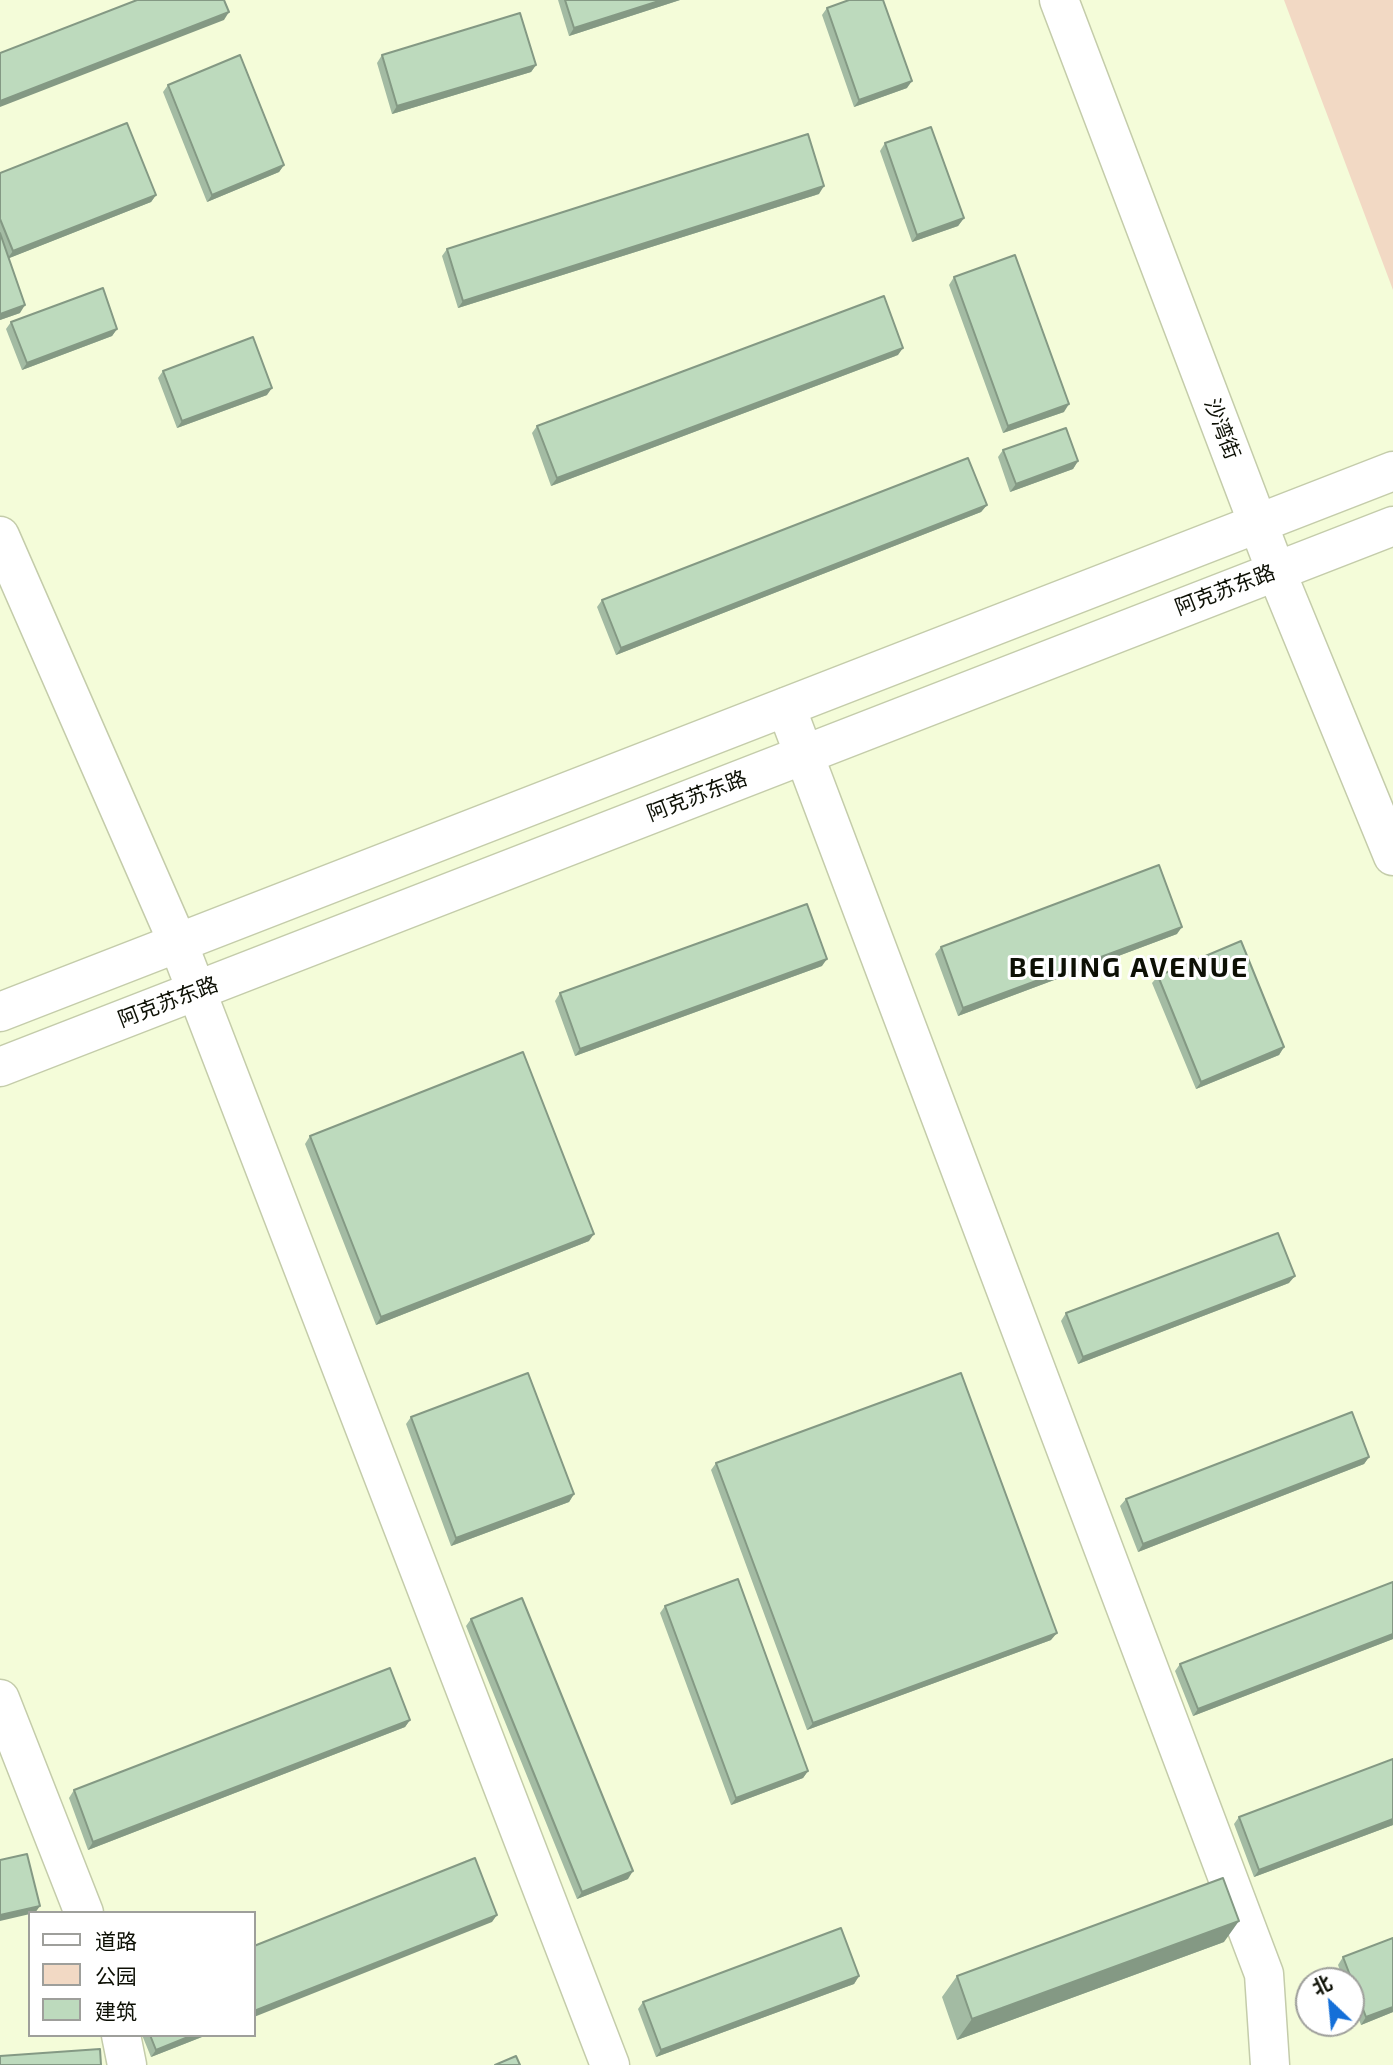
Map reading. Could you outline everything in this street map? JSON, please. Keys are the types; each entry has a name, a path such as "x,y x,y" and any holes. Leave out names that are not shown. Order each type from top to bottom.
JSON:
{"street":[{"name":"沙湾街","path":"1059,0 1276,570 1393,856"},
{"path":"0,1013 1393,471"},
{"name":"阿克苏东路","path":"0,1067 1393,526"},
{"path":"0,536 178,943 610,2065"},
{"path":"786,707 1264,1974 1270,2065"},
{"path":"0,1699 83,1911"},
{"path":"121,2037 127,2065"}],"green space":[{"path":"1284,0 1393,0 1393,290"}],"building":[{"path":"137,0 224,0 229,12 0,101 0,53"},
{"path":"565,0 662,0 574,28"},
{"path":"849,0 883,0 912,81 859,100 827,8"},
{"path":"520,13 536,65 397,106 382,55"},
{"path":"240,55 284,165 212,195 168,85"},
{"path":"127,123 156,195 13,251 0,219 0,173"},
{"path":"931,127 964,218 917,235 885,143"},
{"path":"808,134 824,186 463,301 447,249"},
{"path":"0,233 25,305 0,314"},
{"path":"1015,255 1069,404 1008,426 954,277"},
{"path":"103,288 117,329 27,363 11,322"},
{"path":"884,296 903,348 557,478 537,426"},
{"path":"253,337 272,388 182,421 163,371"},
{"path":"1066,428 1078,461 1016,484 1003,450"},
{"path":"968,458 987,505 621,648 602,600"},
{"path":"1159,865 1182,927 963,1008 941,947"},
{"path":"807,904 827,959 580,1049 560,993"},
{"path":"1241,941 1284,1047 1201,1082 1158,976"},
{"path":"523,1052 594,1234 381,1317 310,1136"},
{"path":"1278,1233 1295,1276 1083,1357 1066,1313"},
{"path":"528,1373 574,1494 456,1538 411,1417"},
{"path":"961,1373 1057,1633 813,1723 716,1463"},
{"path":"1352,1412 1369,1457 1143,1544 1126,1499"},
{"path":"738,1579 808,1771 736,1798 665,1606"},
{"path":"1393,1582 1393,1634 1198,1709 1180,1664"},
{"path":"522,1598 633,1871 582,1892 471,1619"},
{"path":"390,1668 410,1720 93,1842 74,1790"},
{"path":"1393,1759 1393,1819 1259,1870 1239,1817"},
{"path":"27,1854 40,1906 0,1915 0,1860"},
{"path":"475,1858 497,1915 256,2010 256,1945"},
{"path":"1223,1878 1239,1921 972,2019 957,1976"},
{"path":"841,1928 859,1976 661,2050 643,2002"},
{"path":"1393,1938 1393,2007 1366,2017 1365,1967 1347,1967 1343,1957"},
{"path":"151,2037 188,2037 156,2050"},
{"path":"100,2049 101,2065 0,2065 0,2056"},
{"path":"516,2056 520,2065 495,2065"}],"district":[{"name":"BEIJING AVENUE","path":"1129,968"}]}
